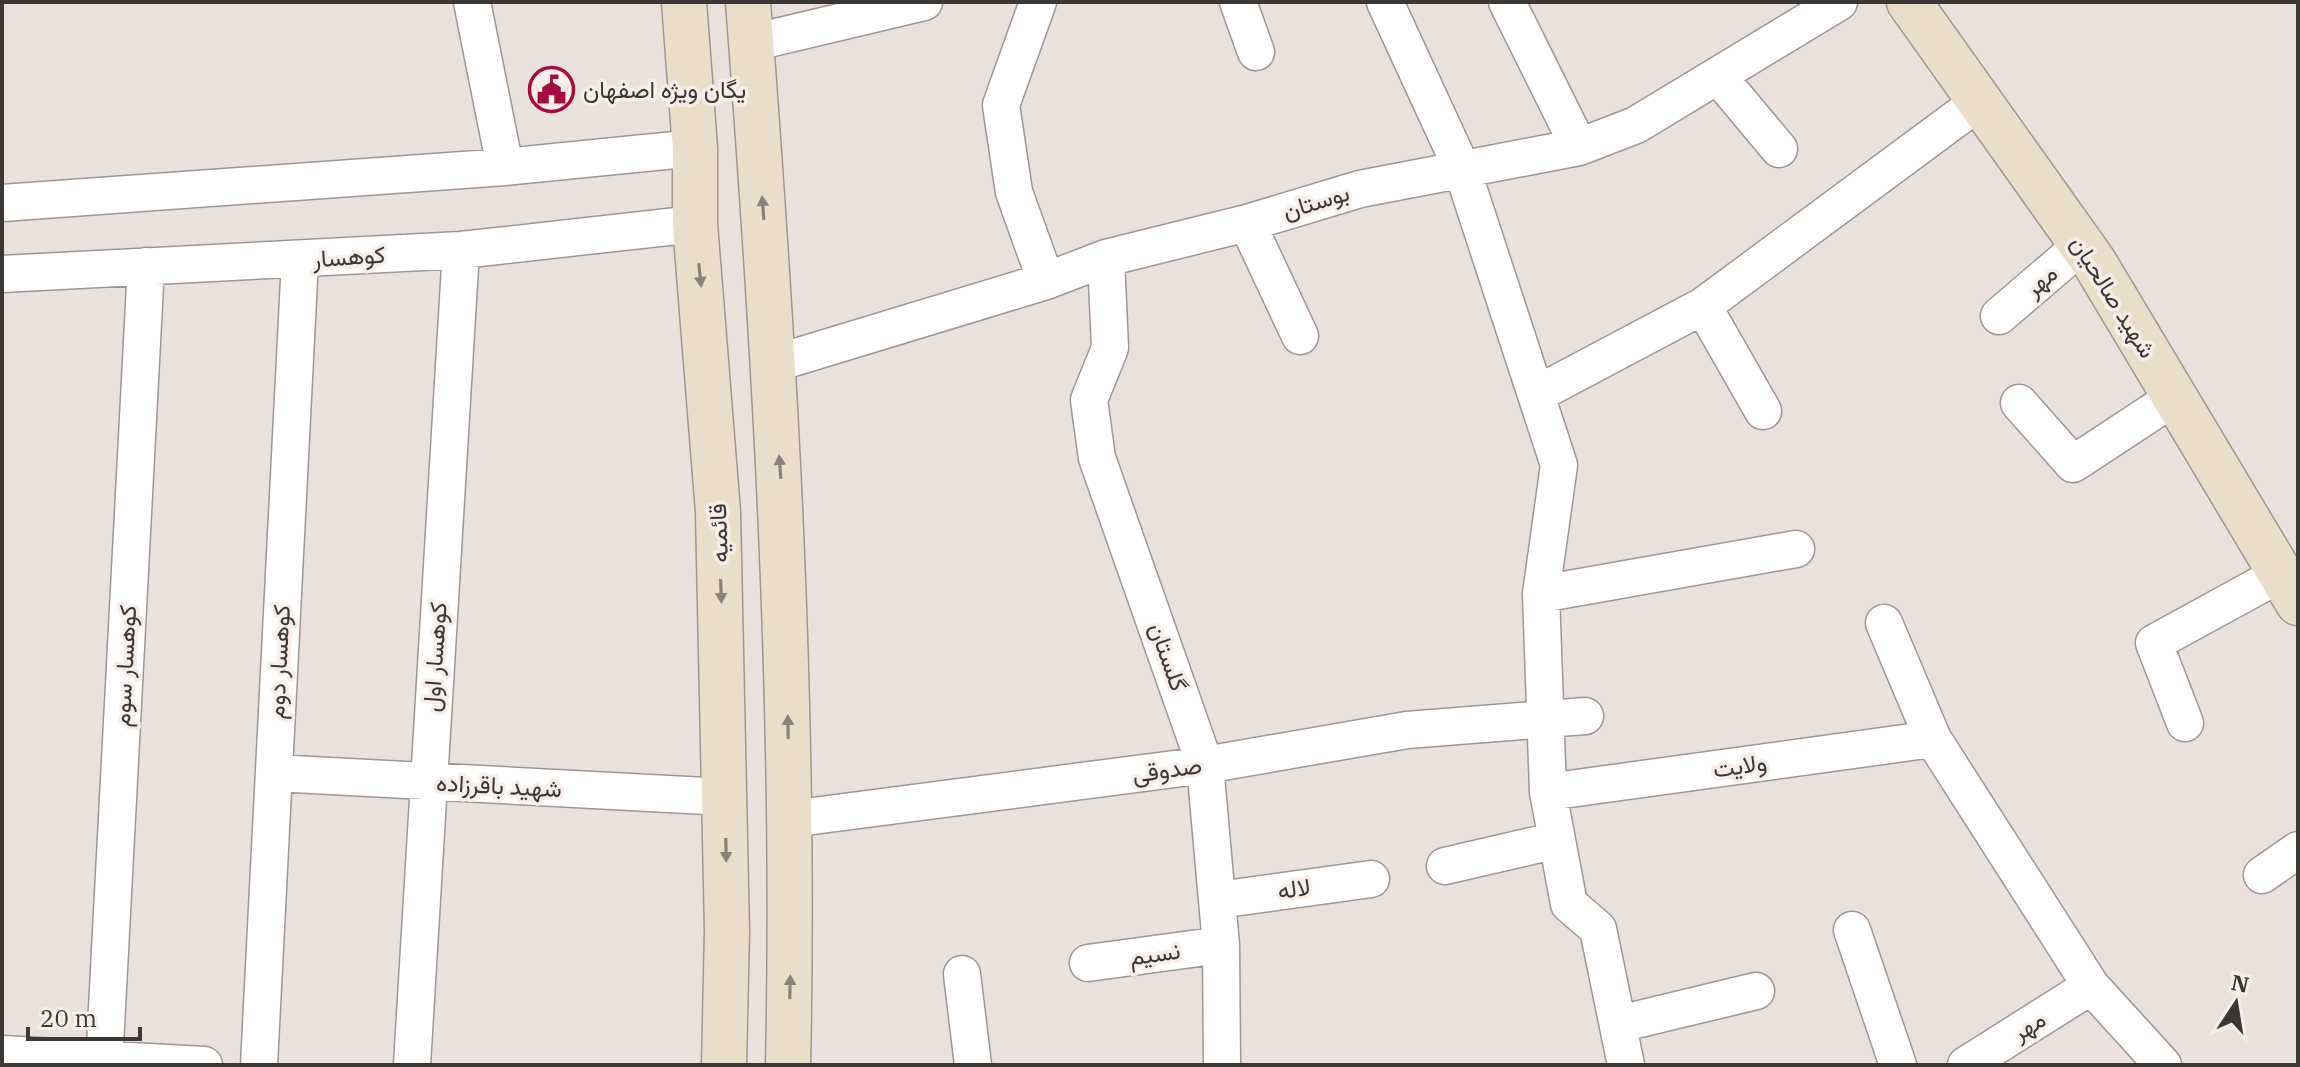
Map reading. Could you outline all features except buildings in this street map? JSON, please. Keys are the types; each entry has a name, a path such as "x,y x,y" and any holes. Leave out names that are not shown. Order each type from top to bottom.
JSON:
{"main road":[{"name":"قائمیه","path":"684,2 695,148 695,224 709,368 718,512 727,931 724,1065"},
{"name":"شهید صالحیان","path":"1909,2 2082,245 2289,588"},
{"path":"750,23 783,509 790,819 788,1065"},
{"path":"718,512 744,524 771,519 783,509"},
{"path":"722,641 734,631 761,626 787,639"}],"street":[{"path":"472,2 505,167"},
{"path":"750,23 924,2"},
{"path":"1038,2 1001,105 1014,192 1046,281"},
{"path":"1238,2 1256,52"},
{"path":"1385,2 1462,169 1559,465 1541,594 1548,792 1569,904 1598,929 1626,1065"},
{"path":"1507,2 1579,147"},
{"name":"بوستان","path":"773,364 1046,281 1106,258 1247,223 1360,189 1579,147 1636,125 1839,2"},
{"path":"1718,76 1779,149"},
{"path":"1537,394 1703,306 1980,101"},
{"path":"2,203 505,167 695,148"},
{"path":"1247,223 1300,336"},
{"name":"کوهسار","path":"2,274 461,250 695,224"},
{"name":"مهر","path":"1999,316 2082,245"},
{"name":"کوهسار اول","path":"412,1065 461,250"},
{"name":"گلستان","path":"1106,258 1110,348 1089,400 1097,458 1205,765 1221,945 1222,1065"},
{"name":"کوهسار دوم","path":"259,1065 300,260"},
{"name":"کوهسار سوم","path":"104,1062 146,266"},
{"path":"1703,306 1763,411"},
{"path":"2019,403 2073,464 2175,397"},
{"path":"1541,594 1796,549"},
{"path":"2185,723 2154,643 2289,588"},
{"path":"1884,623 1933,739 2091,986 2163,1065"},
{"name":"صدوقی","path":"790,819 1205,765 1407,730 1585,716"},
{"name":"ولایت","path":"1548,792 1933,739"},
{"name":"شهید باقرزاده","path":"274,773 725,797"},
{"path":"1445,866 1557,840"},
{"path":"2262,875 2298,850"},
{"name":"لاله","path":"1218,900 1371,879"},
{"path":"1852,930 1898,1065"},
{"name":"نسیم","path":"1088,963 1221,945"},
{"path":"962,974 973,1065"},
{"name":"مهر","path":"1966,1065 2091,986"},
{"path":"1619,1024 1756,991"},
{"path":"2,1054 104,1062 204,1065"}],"place":[{"name":"یگان ویژه اصفهان","path":"552,90"}]}
